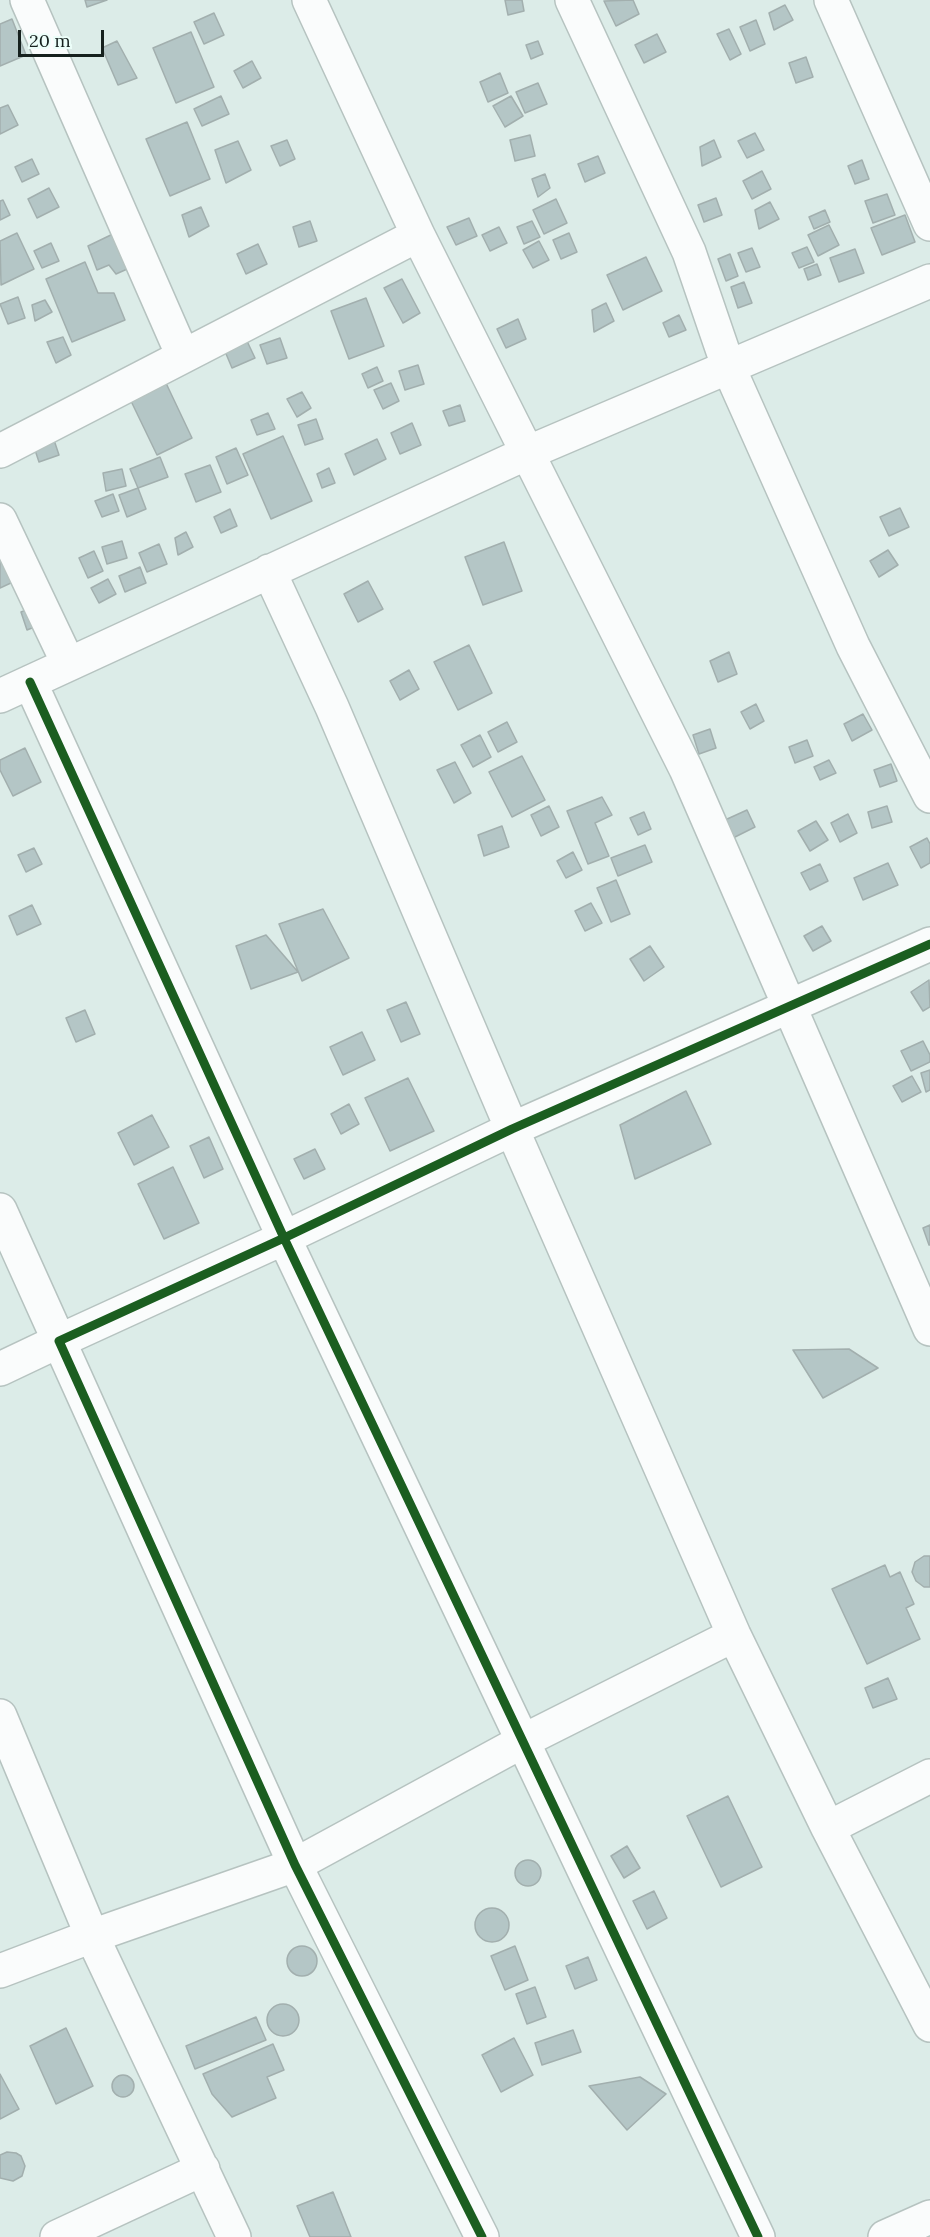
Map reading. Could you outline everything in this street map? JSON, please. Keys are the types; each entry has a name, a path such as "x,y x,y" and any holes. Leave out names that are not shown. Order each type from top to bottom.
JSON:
{"street":[{"path":"27,0 183,356"},
{"path":"309,0 418,236 686,769 930,1329"},
{"path":"572,0 689,252 728,366 853,646 930,796"},
{"path":"831,0 930,224"},
{"path":"0,451 418,236"},
{"path":"0,696 527,453 930,281"},
{"path":"0,520 68,663"},
{"path":"269,571 336,717 512,1129 734,1635 828,1828 930,2025"},
{"path":"30,682 284,1238 758,2237"},
{"path":"0,1369 284,1238 512,1129 930,944"},
{"path":"0,1210 295,1865 482,2237"},
{"path":"0,1971 92,1936 295,1865 523,1741 734,1635"},
{"path":"0,1716 92,1936 234,2237"},
{"path":"828,1828 930,1776"},
{"path":"57,2237 203,2169"},
{"path":"885,2237 930,2217"}],"building":[{"path":"85,0 107,0 87,7"},
{"path":"505,0 522,0 524,11 508,15"},
{"path":"633,0 639,14 616,26 604,1"},
{"path":"785,5 793,20 774,30 769,13"},
{"path":"214,13 224,35 204,44 194,22"},
{"path":"12,19 26,55 0,66 0,24"},
{"path":"756,20 765,44 750,51 740,27"},
{"path":"729,29 741,54 730,60 717,34"},
{"path":"191,32 214,87 176,103 153,48"},
{"path":"657,34 666,52 644,63 635,45"},
{"path":"117,41 137,78 118,85 102,48"},
{"path":"538,41 543,54 531,59 526,45"},
{"path":"806,57 813,77 796,83 789,63"},
{"path":"252,61 261,78 243,88 234,71"},
{"path":"500,73 508,93 488,102 480,82"},
{"path":"538,83 547,104 525,113 516,92"},
{"path":"221,96 229,114 202,126 194,109"},
{"path":"511,96 523,116 505,127 493,106"},
{"path":"8,105 18,125 0,134 0,108"},
{"path":"187,122 210,179 170,196 146,139"},
{"path":"755,133 764,150 747,158 738,141"},
{"path":"530,135 535,156 515,161 510,140"},
{"path":"287,140 295,159 280,166 271,146"},
{"path":"714,140 721,157 702,166 700,147"},
{"path":"238,141 251,170 226,183 215,150"},
{"path":"598,156 605,173 585,182 578,164"},
{"path":"32,159 39,174 22,182 15,167"},
{"path":"862,160 869,179 855,184 848,166"},
{"path":"762,171 771,189 752,199 743,181"},
{"path":"545,174 550,188 538,197 532,179"},
{"path":"49,188 59,207 37,218 28,199"},
{"path":"887,194 895,215 873,223 865,201"},
{"path":"716,198 722,215 704,222 698,205"},
{"path":"556,199 567,223 544,234 533,210"},
{"path":"3,200 10,215 0,220 0,201"},
{"path":"770,202 779,219 759,229 755,210"},
{"path":"201,207 209,226 189,237 182,215"},
{"path":"825,210 830,222 814,229 809,217"},
{"path":"905,215 915,242 882,255 871,228"},
{"path":"469,218 477,236 456,245 447,227"},
{"path":"310,221 317,241 299,247 293,227"},
{"path":"532,221 540,237 524,244 517,227"},
{"path":"829,225 839,245 818,256 808,235"},
{"path":"499,227 507,243 490,251 482,235"},
{"path":"117,232 134,266 116,274 109,265 97,270 88,246"},
{"path":"17,233 34,269 1,285 0,241"},
{"path":"569,233 577,252 561,259 553,240"},
{"path":"539,241 549,260 533,268 523,250"},
{"path":"51,243 59,261 42,268 34,251"},
{"path":"258,244 267,264 246,274 237,254"},
{"path":"807,247 814,262 799,268 792,253"},
{"path":"752,248 760,267 746,272 738,253"},
{"path":"855,249 864,273 839,282 830,258"},
{"path":"730,254 738,276 726,281 718,259"},
{"path":"646,257 662,291 623,310 607,275"},
{"path":"85,262 98,293 114,293 125,320 72,342 46,279"},
{"path":"817,264 821,275 808,280 804,269"},
{"path":"402,279 420,313 403,323 384,288"},
{"path":"744,282 752,303 738,308 731,287"},
{"path":"18,297 25,318 8,324 0,304"},
{"path":"366,298 384,346 349,359 331,311"},
{"path":"45,300 52,312 35,321 32,305"},
{"path":"606,303 614,321 594,332 592,310"},
{"path":"679,315 686,330 669,337 663,323"},
{"path":"518,319 526,339 506,348 497,329"},
{"path":"63,337 71,355 56,363 47,342"},
{"path":"280,338 287,358 267,364 260,345"},
{"path":"246,339 255,358 232,368 224,349"},
{"path":"418,365 424,384 405,390 399,371"},
{"path":"377,367 383,381 368,388 362,374"},
{"path":"165,381 192,438 157,455 130,399"},
{"path":"391,383 399,401 383,409 374,390"},
{"path":"302,392 311,408 297,417 287,399"},
{"path":"460,405 465,421 449,426 443,411"},
{"path":"268,413 275,429 257,435 251,420"},
{"path":"316,419 323,439 305,445 298,425"},
{"path":"412,423 421,445 400,454 391,433"},
{"path":"52,434 59,455 39,462 32,441"},
{"path":"283,436 312,501 271,519 243,454"},
{"path":"377,439 386,459 354,475 345,454"},
{"path":"236,448 248,475 227,484 216,457"},
{"path":"160,457 168,477 138,488 130,469"},
{"path":"210,465 221,492 196,502 185,474"},
{"path":"329,468 335,483 322,488 317,474"},
{"path":"122,469 126,486 106,491 103,473"},
{"path":"138,488 146,509 127,517 119,495"},
{"path":"113,494 119,511 102,517 95,501"},
{"path":"900,508 909,527 889,536 880,517"},
{"path":"230,509 237,526 221,533 214,517"},
{"path":"186,532 193,547 178,555 175,538"},
{"path":"122,541 127,558 107,564 102,547"},
{"path":"504,542 522,591 483,605 465,557"},
{"path":"159,544 167,564 147,572 139,553"},
{"path":"0,550 13,582 0,588"},
{"path":"888,550 898,565 879,577 870,561"},
{"path":"94,551 103,571 88,578 79,558"},
{"path":"140,567 146,583 125,592 119,576"},
{"path":"108,579 116,594 99,603 91,588"},
{"path":"368,581 383,609 358,622 344,594"},
{"path":"35,607 42,624 27,630 21,612"},
{"path":"469,645 492,693 458,710 434,662"},
{"path":"729,652 737,674 718,682 710,661"},
{"path":"409,670 419,689 400,700 390,681"},
{"path":"756,704 764,721 750,729 741,712"},
{"path":"863,714 872,730 852,741 844,724"},
{"path":"507,722 517,742 498,752 488,732"},
{"path":"710,729 716,748 699,754 693,735"},
{"path":"480,735 491,757 473,767 461,745"},
{"path":"807,740 813,756 795,763 789,747"},
{"path":"25,748 41,782 13,796 0,770 0,760"},
{"path":"522,756 545,800 512,817 489,772"},
{"path":"829,760 836,773 820,780 814,767"},
{"path":"455,762 471,793 454,803 437,770"},
{"path":"891,764 897,781 880,787 874,770"},
{"path":"602,797 612,815 595,823 609,856 588,864 567,811"},
{"path":"549,806 559,827 541,836 531,815"},
{"path":"887,806 892,822 872,828 868,812"},
{"path":"747,810 755,827 733,838 725,820"},
{"path":"644,812 651,829 638,835 630,818"},
{"path":"848,814 857,833 840,842 831,823"},
{"path":"816,821 828,840 810,851 798,831"},
{"path":"502,826 509,847 484,856 478,835"},
{"path":"927,838 930,844 930,863 921,868 910,847"},
{"path":"645,845 652,862 618,876 611,858"},
{"path":"34,848 42,864 26,872 18,855"},
{"path":"573,852 582,870 566,878 557,861"},
{"path":"888,863 898,885 863,900 854,878"},
{"path":"820,864 828,881 810,890 801,873"},
{"path":"616,880 630,914 611,922 597,888"},
{"path":"591,903 602,923 585,931 575,911"},
{"path":"32,905 41,924 17,935 9,916"},
{"path":"323,909 349,958 302,981 279,924"},
{"path":"822,926 831,941 813,951 804,936"},
{"path":"266,935 298,972 251,989 236,946"},
{"path":"650,946 664,967 644,981 630,959"},
{"path":"929,980 930,1007 923,1011 911,992"},
{"path":"406,1002 420,1034 401,1042 387,1010"},
{"path":"85,1010 95,1034 76,1042 66,1018"},
{"path":"362,1032 375,1060 343,1075 330,1047"},
{"path":"923,1041 930,1055 930,1062 911,1071 901,1051"},
{"path":"930,1070 930,1090 926,1092 921,1073"},
{"path":"912,1076 921,1092 902,1102 893,1086"},
{"path":"408,1078 434,1131 390,1151 365,1098"},
{"path":"686,1091 711,1144 635,1179 620,1125"},
{"path":"349,1104 359,1124 341,1134 331,1114"},
{"path":"152,1115 169,1147 134,1165 118,1133"},
{"path":"209,1137 223,1169 204,1178 190,1146"},
{"path":"315,1149 325,1169 304,1179 294,1159"},
{"path":"173,1167 199,1223 164,1239 138,1184"},
{"path":"930,1225 930,1245 929,1245 923,1228"},
{"path":"849,1349 878,1368 823,1398 793,1350"},
{"path":"924,1556 930,1556 930,1587 924,1587 916,1581 912,1572 915,1562"},
{"path":"885,1565 890,1577 900,1572 914,1604 906,1608 920,1639 867,1664 832,1589"},
{"path":"888,1678 897,1699 873,1708 865,1688"},
{"path":"728,1796 762,1867 721,1887 687,1816"},
{"path":"627,1846 640,1868 624,1878 611,1856"},
{"path":"528,1860 537,1864 541,1873 537,1882 528,1886 519,1882 515,1873 519,1864"},
{"path":"654,1891 667,1918 647,1929 633,1901"},
{"path":"492,1908 504,1913 509,1925 504,1937 492,1942 480,1937 475,1925 480,1913"},
{"path":"302,1946 313,1950 317,1961 313,1972 302,1976 291,1972 287,1961 291,1950"},
{"path":"515,1946 528,1980 505,1990 491,1956"},
{"path":"588,1957 597,1980 575,1989 566,1966"},
{"path":"535,1987 546,2017 527,2024 516,1994"},
{"path":"283,2004 294,2009 299,2020 294,2031 283,2036 272,2031 267,2020 272,2009"},
{"path":"256,2017 266,2040 195,2069 186,2046"},
{"path":"66,2028 93,2086 56,2104 30,2046"},
{"path":"573,2030 581,2052 542,2065 535,2043"},
{"path":"514,2038 533,2075 501,2092 482,2055"},
{"path":"273,2044 284,2070 267,2077 276,2098 232,2117 212,2094 203,2074"},
{"path":"0,2074 19,2109 0,2119"},
{"path":"123,2075 131,2078 134,2086 131,2094 123,2097 115,2094 112,2086 115,2078"},
{"path":"640,2077 666,2094 627,2130 589,2086"},
{"path":"7,2152 21,2156 25,2166 22,2176 13,2181 0,2178 0,2155"},
{"path":"333,2192 351,2237 310,2237 297,2206"}],"cycle path":[{"path":"30,682 284,1238 758,2237"},
{"path":"482,2237 295,1865 59,1341 284,1238 512,1129 930,944"}]}
